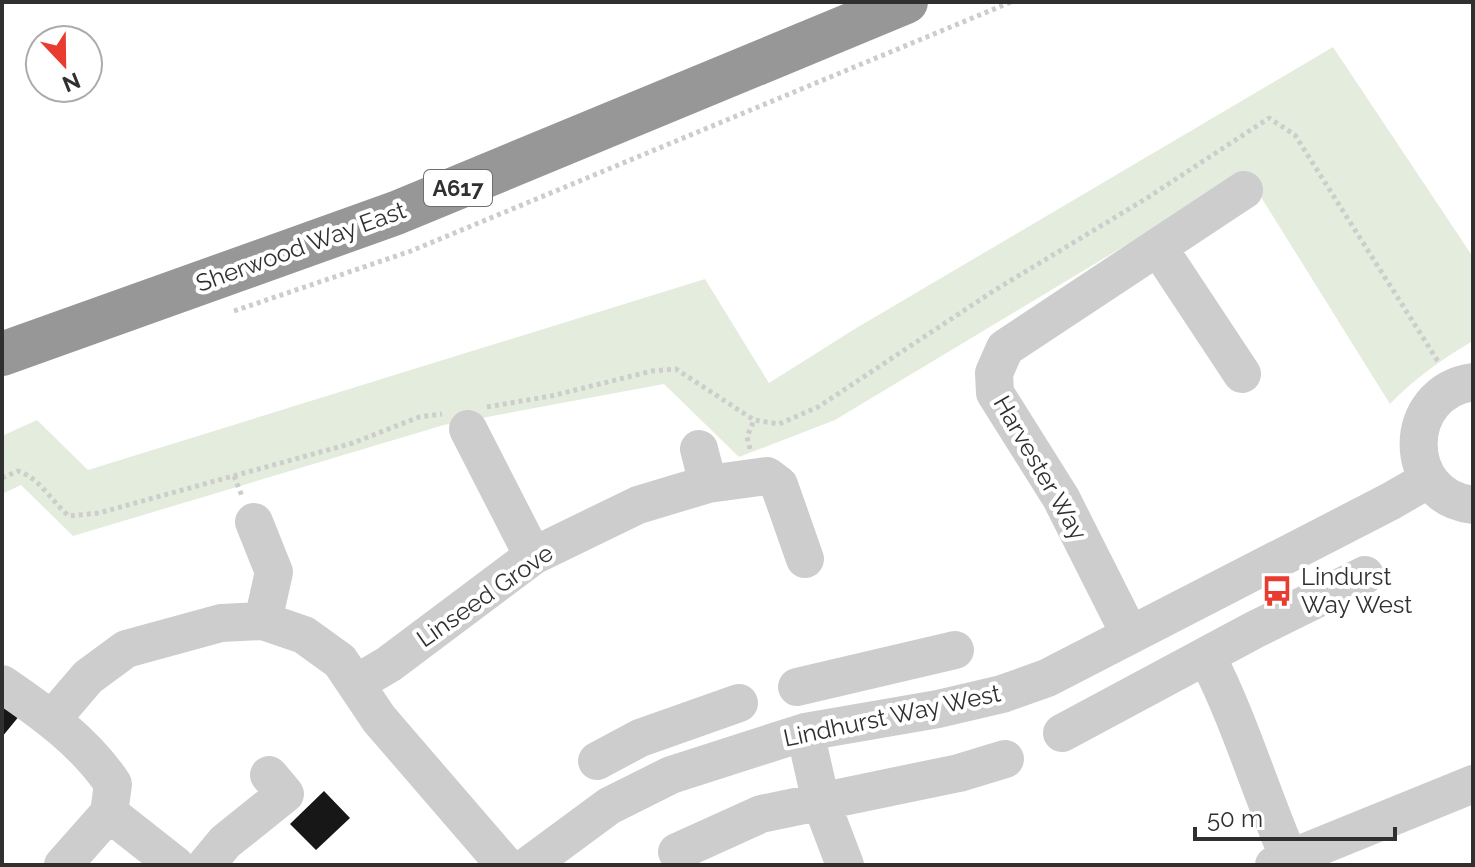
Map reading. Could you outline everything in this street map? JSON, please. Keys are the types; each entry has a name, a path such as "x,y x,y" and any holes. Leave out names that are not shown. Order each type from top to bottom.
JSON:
{"highway":[{"name":"Sherwood Way East","path":"2,354 396,213 906,2"}],"street":[{"name":"Harvester Way","path":"1130,635 1061,498 995,393 994,373 1005,348 1244,190"},
{"path":"1158,247 1242,374"},
{"path":"1473,382 1448,390 1425,413 1419,428 1418,445 1420,461 1429,479 1449,498 1473,505"},
{"path":"465,416 533,556"},
{"name":"Linseed Grove","path":"357,683 389,664 533,556 638,505 704,467 755,479 767,476 779,485 805,559"},
{"name":"Lindhurst Way West","path":"529,865 609,806 671,775 805,732 882,720 1002,694 1047,678 1429,479"},
{"path":"254,522 274,572 263,621"},
{"path":"1062,733 1254,630 1365,575"},
{"path":"52,719 88,677 126,649 221,623 263,621 304,635 340,661 379,719 505,865"},
{"path":"797,687 955,650"},
{"path":"1207,657 1242,734 1281,861 1473,784"},
{"path":"872,669 882,720"},
{"path":"2,684 52,719 100,765 113,784 109,813 63,865"},
{"path":"597,761 640,738 729,706 735,752"},
{"path":"805,732 821,802 845,865"},
{"path":"677,852 761,814 959,773 1005,759"},
{"path":"216,854 285,794 269,775"},
{"path":"109,813 175,865"}],"path":[{"path":"2,478 18,471 34,476 52,502 69,516 99,513 353,443 419,417 465,416 652,371 676,369 754,420 779,424 818,407 995,290 1147,198 1269,118 1295,135 1438,361"}],"green space":[{"path":"1333,47 1473,257 1473,341 1429,370 1390,404 1246,173 835,420 739,457 664,384 444,425 73,536 21,485 2,494 2,436 37,420 88,470 705,279 769,383 853,330"}],"building":[{"path":"2,701 20,715 2,737"},
{"path":"324,791 350,818 316,850 290,824"}],"place":[{"name":"Lindurst Way West","path":"1277,591"}]}
